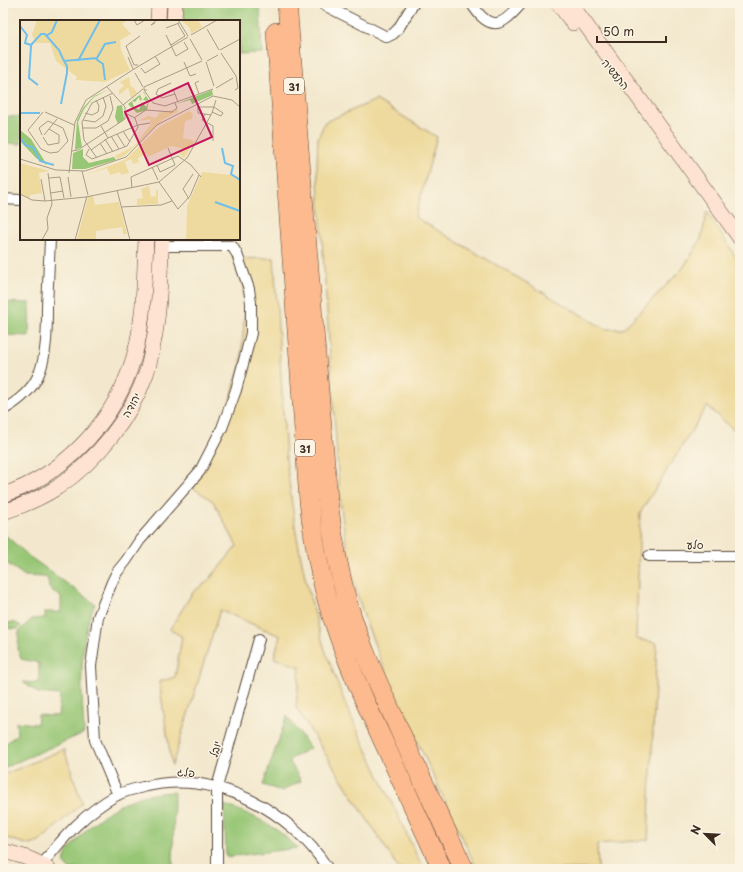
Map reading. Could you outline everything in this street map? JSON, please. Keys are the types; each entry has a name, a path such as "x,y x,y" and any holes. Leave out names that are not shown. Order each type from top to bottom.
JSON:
{"highway":[{"name":"31","path":"274,3 309,501 318,562 336,629 358,687 442,869"},
{"name":"31","path":"287,3 328,500 337,558 347,601 376,679 464,869"}],"street":[{"path":"174,20 175,3"},
{"path":"323,3 387,37 398,29 414,3"},
{"path":"471,3 481,16 491,23 500,23 522,3"},
{"name":"התעשיה","path":"558,3 570,20 659,126"},
{"name":"התעשיה","path":"570,3 740,238"},
{"path":"3,199 20,200"},
{"path":"3,410 15,404 29,390 38,376 42,363 46,341 50,240"},
{"name":"יהודה","path":"3,495 24,487 48,474 60,465 74,453 95,430 110,410 131,368 139,335 143,299 146,240"},
{"path":"118,795 95,740 91,666 98,617 117,572 140,540 200,471 222,428 236,390 251,333 251,303 249,289 237,254 232,246 161,243"},
{"name":"יהודה","path":"3,512 30,502 58,487 84,465 102,446 115,431 126,414 146,373 153,344 159,300 161,243"},
{"name":"סלע","path":"649,556 740,556"},
{"name":"יובל","path":"217,869 217,787 259,639"},
{"name":"פלג","path":"45,867 55,848 81,820 96,808 118,795 153,784 179,782 217,787 245,797 265,808 292,827 304,838 328,869"},
{"path":"3,851 28,858 45,867"}],"green space":[{"path":"183,3 260,3 262,53 240,54 240,20 182,20"},
{"path":"3,116 20,117 20,144 3,143"},
{"path":"3,302 30,303 29,336 3,335"},
{"path":"3,533 30,557 95,604 90,615 84,640 82,666 82,706 84,733 3,768 3,746 17,734 16,722 37,724 38,715 58,716 60,695 38,693 23,682 39,683 39,663 21,659 18,649 19,631 32,619 45,618 45,612 61,612 61,597 49,588 48,579 45,577 25,576 5,562 5,537 3,537"},
{"path":"3,622 16,623 21,626 18,629 3,628"},
{"path":"287,716 310,748 289,760 301,781 282,791 263,785"},
{"path":"174,792 173,869 69,869 65,864 65,856 70,848 85,831 106,813 142,796"},
{"path":"224,805 246,813 268,824 298,848 226,857"}],"sand":[{"path":"376,100 437,137 415,217 605,329 623,329 683,268 701,239 707,212 740,264 740,435 707,406 640,513 636,639 657,643 648,840 597,844 598,869 477,869 392,686 358,597 347,548 340,499 317,166 318,138 325,122"},
{"path":"274,258 286,460 296,533 306,582 324,647 346,706 423,869 399,869 296,708 300,667 274,658 280,636 220,610 172,766 159,682 175,677 182,637 170,629 193,592 207,582 237,546 213,501 193,488 225,417 241,363 245,309 240,259"},
{"path":"64,749 82,803 39,842 30,845 3,837 3,775"}]}
